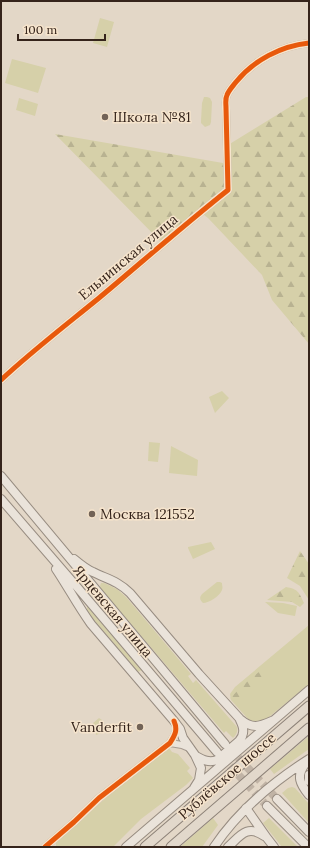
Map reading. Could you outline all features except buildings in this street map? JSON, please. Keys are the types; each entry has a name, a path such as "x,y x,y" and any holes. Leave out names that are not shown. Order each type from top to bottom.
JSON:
{"main road":[{"name":"Ярцевская улица","path":"1,476 225,744"},
{"path":"8,507 10,497 19,497"},
{"name":"Ярцевская улица","path":"1,499 217,752"},
{"path":"58,546 91,571 114,581 130,592 199,674 244,723 258,726 274,720"},
{"path":"43,547 81,610 180,729 183,738 195,755 201,768 199,780 194,788"},
{"path":"126,847 309,690"},
{"name":"Рублёвское шоссе","path":"145,847 309,706"},
{"path":"195,755 205,761 217,760 242,737 244,728 240,719"},
{"name":"Рублёвское шоссе","path":"171,847 309,728"},
{"path":"308,760 301,770 300,778 304,789 309,795"},
{"path":"214,847 246,808 308,760"},
{"path":"309,775 309,781"},
{"path":"276,799 309,832"},
{"path":"267,806 308,847"},
{"path":"246,808 274,847"},
{"path":"228,847 250,830 260,833 267,838"}],"street":[{"name":"Ельнинская улица","path":"1,380 228,190 226,134 227,95 240,78 257,63 288,47 309,43"},
{"path":"45,847 99,798 170,743 176,731 174,721"},
{"path":"170,743 182,744 189,748"}],"green space":[{"path":"100,18 114,22 107,47 93,43"},
{"path":"12,59 46,68 38,93 5,83"},
{"path":"204,97 210,98 212,102 211,122 210,125 205,127 201,123 202,103"},
{"path":"306,97 309,97 309,344 272,300 262,275 208,218 199,211 161,242 55,134 223,163 224,146"},
{"path":"19,98 38,104 35,116 16,110"},
{"path":"222,391 229,398 215,413 209,397"},
{"path":"149,442 160,443 158,462 148,461"},
{"path":"171,446 198,460 197,476 169,473"},
{"path":"211,542 215,549 193,559 188,547"},
{"path":"300,551 309,564 309,600 300,586 287,578"},
{"path":"217,582 222,583 221,592 219,595 208,602 203,603 200,599 202,594"},
{"path":"101,583 117,589 126,597 191,674 188,676 193,683 196,680 237,727 233,738 226,731 224,733 102,590 100,586"},
{"path":"286,587 296,590 299,594 304,603 300,607 292,602 267,600"},
{"path":"265,602 283,603 297,606 295,616 278,613"},
{"path":"87,606 142,670 138,672 87,612"},
{"path":"309,625 309,684 264,721 254,722 249,720 231,700 230,694 235,687"},
{"path":"265,667 268,670 266,680 243,696 240,706 230,698 249,680"},
{"path":"99,718 102,720 103,725 111,726 104,732 96,735 93,723"},
{"path":"309,736 309,749 274,774 270,769"},
{"path":"169,748 172,752 178,754 190,768 187,771 193,778 186,785 141,819 113,847 56,847 56,843 64,834 114,791"},
{"path":"288,788 295,788 309,804 309,823 282,793"},
{"path":"213,818 218,825 202,847 180,847"},
{"path":"269,818 298,847 282,847 263,823"}],"tunnel":[{"path":"230,749 277,799"},
{"path":"222,757 267,806"}],"cycle path":[{"path":"1,380 37,348 228,190 226,102 228,93 243,74 269,55 288,47 309,43"},
{"path":"45,847 99,798 170,743 176,727 174,721"}],"place":[{"name":"Школа №81","path":"105,117"},
{"name":"Москва 121552","path":"92,514"},
{"name":"Vanderfit","path":"140,727"}]}
